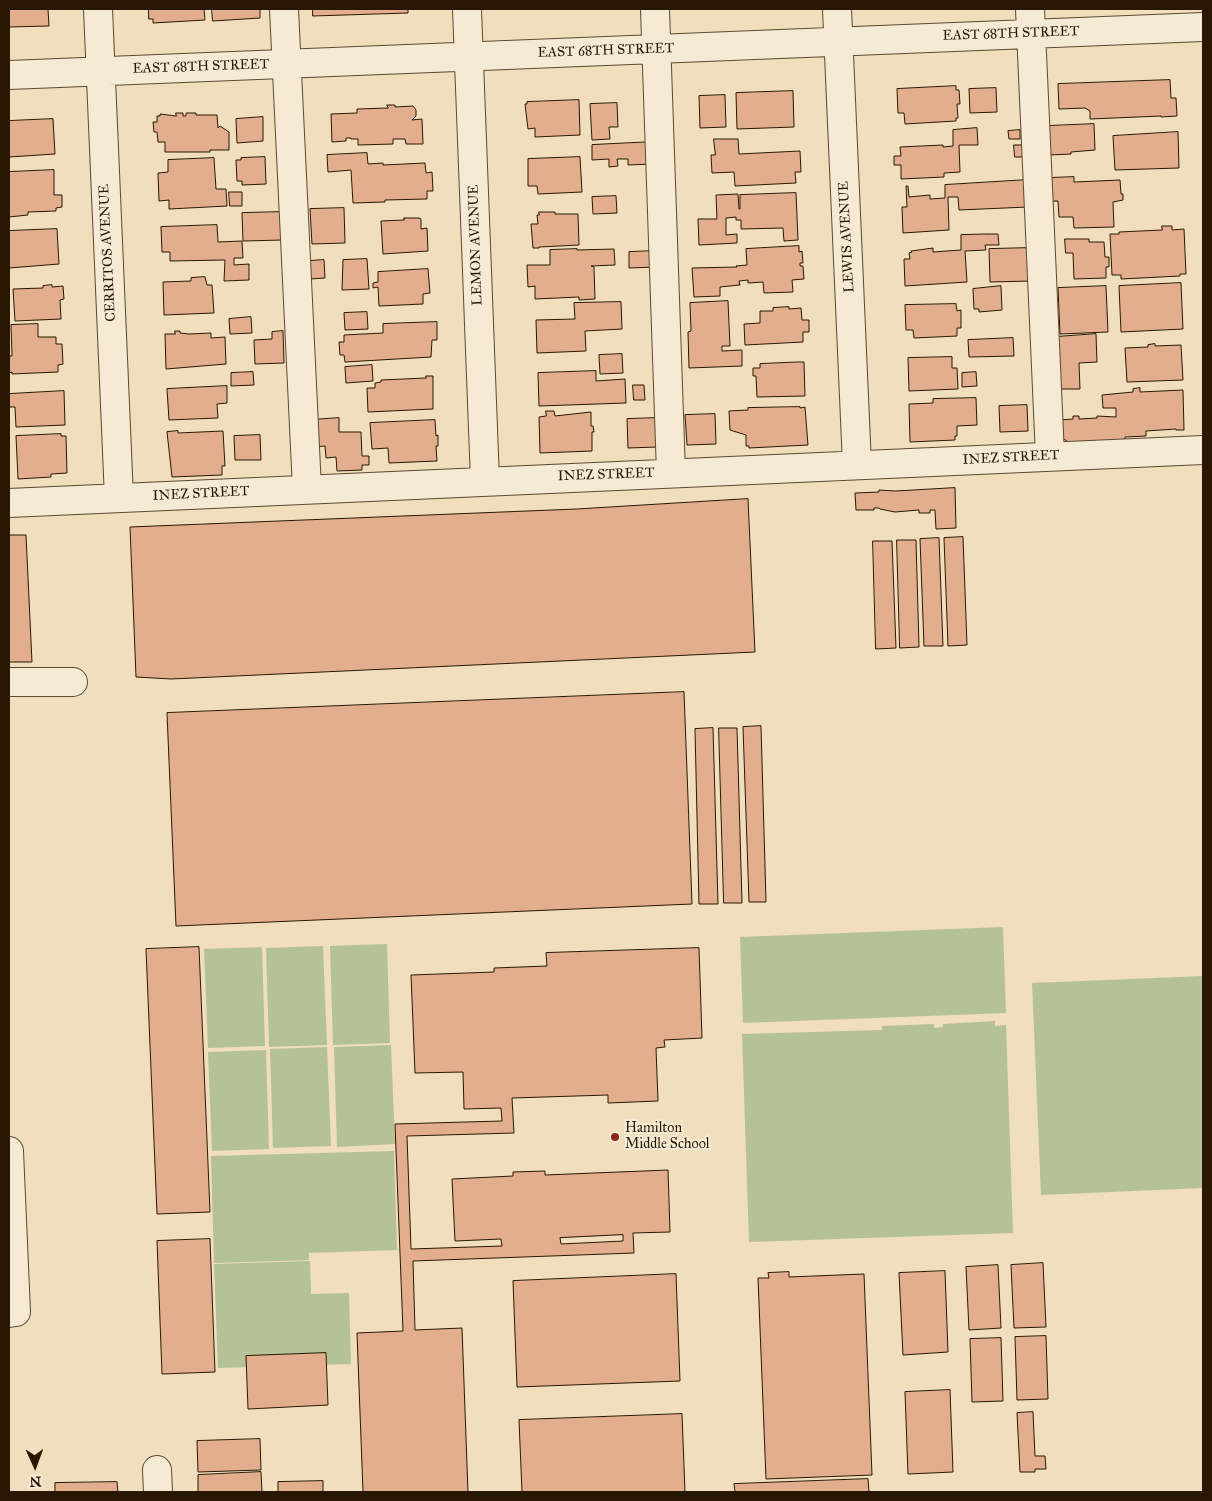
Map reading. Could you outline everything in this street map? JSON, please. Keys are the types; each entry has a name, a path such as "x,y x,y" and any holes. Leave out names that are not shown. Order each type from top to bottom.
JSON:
{"street":[{"name":"CERRITOS AVENUE","path":"98,9 119,498"},
{"path":"284,9 307,489"},
{"name":"LEMON AVENUE","path":"467,9 485,481"},
{"path":"655,9 671,473"},
{"name":"LEWIS AVENUE","path":"837,9 857,465"},
{"name":"EAST 68TH STREET","path":"9,75 838,42 1030,21 1203,27"},
{"path":"1030,21 1050,456"},
{"name":"INEZ STREET","path":"9,502 1203,450"},
{"path":"9,682 73,682"},
{"path":"9,1151 12,1312"}],"green space":[{"path":"1003,927 1006,1013 743,1023 740,937"},
{"path":"387,944 390,1043 333,1045 330,946"},
{"path":"323,946 327,1045 269,1047 266,948"},
{"path":"262,947 265,1046 208,1048 204,949"},
{"path":"1203,976 1203,1188 1041,1195 1032,983"},
{"path":"995,1021 995,1026 1006,1025 1013,1233 749,1242 742,1034 882,1030 882,1026 934,1024 934,1028 943,1027 943,1024"},
{"path":"391,1045 395,1144 337,1147 334,1047"},
{"path":"327,1047 331,1146 273,1148 270,1049"},
{"path":"266,1050 269,1149 212,1151 208,1052"},
{"path":"394,1151 397,1250 309,1253 309,1260 214,1263 211,1156"},
{"path":"310,1261 311,1294 349,1293 351,1364 218,1368 214,1264"}],"building":[{"path":"9,9 48,9 49,26 9,27"},
{"path":"149,9 204,9 205,20 153,23 153,19 149,19"},
{"path":"212,9 260,9 260,18 213,21"},
{"path":"313,9 408,9 408,13 313,16"},
{"path":"1170,80 1171,98 1176,98 1177,116 1090,119 1090,111 1085,108 1059,109 1058,84"},
{"path":"956,86 956,90 959,90 960,104 957,104 958,118 956,118 956,121 905,124 904,113 898,113 897,89"},
{"path":"996,88 997,112 970,113 969,89"},
{"path":"793,91 794,127 737,129 736,93"},
{"path":"725,95 726,127 700,128 699,96"},
{"path":"579,100 580,135 535,137 535,128 528,129 525,104 527,102"},
{"path":"617,103 618,127 609,127 610,139 592,140 590,104"},
{"path":"387,105 395,105 395,107 413,106 416,110 416,116 412,120 422,119 423,144 406,144 405,139 393,139 393,144 358,145 358,139 351,138 346,138 346,141 332,142 331,114 357,113 357,109 388,108"},
{"path":"176,113 183,113 183,116 186,116 186,113 217,115 218,128 220,126 229,132 229,150 165,152 165,142 158,142 153,122 157,122 157,116 160,116 160,114 176,116"},
{"path":"263,117 263,141 237,143 236,119"},
{"path":"53,119 55,154 9,157 9,121"},
{"path":"1094,124 1095,150 1049,155 1048,126"},
{"path":"977,128 978,145 959,145 960,172 944,173 944,177 901,179 901,165 894,165 894,156 901,156 900,147 953,146 953,130"},
{"path":"1020,130 1020,139 1009,139 1008,131"},
{"path":"1178,132 1179,168 1115,170 1113,136"},
{"path":"714,139 738,139 739,154 800,151 801,172 795,172 796,183 735,186 734,172 712,173 711,155 715,155"},
{"path":"653,142 653,164 628,165 628,159 617,159 618,166 609,167 609,159 592,160 592,145"},
{"path":"1014,145 1026,145 1027,157 1015,157"},
{"path":"367,153 368,164 425,163 426,173 432,172 433,191 427,191 427,199 353,203 351,170 328,172 327,155"},
{"path":"265,157 266,184 242,185 242,181 237,181 236,160"},
{"path":"580,157 582,192 538,194 537,186 528,186 528,159"},
{"path":"214,158 216,189 226,189 227,206 169,209 169,200 159,201 158,173 168,172 168,160"},
{"path":"54,170 54,195 62,195 62,207 56,208 56,211 28,212 28,215 9,217 9,172"},
{"path":"1074,177 1074,182 1120,180 1123,200 1113,202 1114,227 1074,228 1073,217 1059,217 1058,201 1051,201 1050,178"},
{"path":"1027,180 1028,207 959,210 958,197 948,197 949,230 903,233 902,207 907,207 906,186 908,186 909,197 930,195 930,199 945,198 945,185"},
{"path":"229,192 242,192 242,206 230,206"},
{"path":"796,193 798,240 784,241 783,228 741,229 741,220 736,220 736,217 726,218 726,235 737,234 737,243 699,245 698,219 717,219 716,195 738,194 740,209 740,195"},
{"path":"616,196 617,213 593,214 592,197"},
{"path":"344,208 345,243 312,244 310,209"},
{"path":"282,212 283,240 243,241 242,213"},
{"path":"539,212 578,214 579,245 533,248 531,224 538,224 537,215 539,215"},
{"path":"404,218 421,219 421,229 427,228 428,251 383,254 381,221 404,220"},
{"path":"217,225 218,242 242,241 243,258 234,258 234,265 249,264 249,280 224,281 225,260 170,261 170,252 162,252 161,227"},
{"path":"1162,226 1172,226 1172,230 1184,229 1186,274 1180,274 1180,276 1121,279 1121,275 1112,275 1110,234 1162,230"},
{"path":"57,229 59,264 9,268 9,231"},
{"path":"998,234 999,245 985,245 986,250 965,251 967,282 905,286 904,259 910,259 909,253 911,251 933,248 933,252 961,250 961,235"},
{"path":"1065,239 1089,239 1089,242 1104,242 1105,257 1109,257 1109,267 1106,267 1106,278 1074,279 1073,253 1066,253"},
{"path":"799,246 799,252 802,251 803,263 800,263 800,266 803,266 804,279 792,280 793,292 764,293 763,282 748,283 748,280 739,281 740,285 720,287 720,296 694,297 692,268 747,265 746,249"},
{"path":"1031,248 1032,281 990,282 989,249"},
{"path":"614,249 615,265 591,266 594,267 595,299 579,300 579,297 535,299 535,286 528,287 527,265 550,265 550,250"},
{"path":"654,251 655,267 629,268 629,252"},
{"path":"367,259 369,289 342,290 343,260"},
{"path":"324,260 325,278 310,279 309,261"},
{"path":"428,269 430,293 423,294 423,304 379,306 378,287 373,288 373,283 378,282 378,272"},
{"path":"205,277 207,285 212,285 214,313 164,315 163,282 191,281 191,278"},
{"path":"1181,283 1183,329 1121,332 1119,286"},
{"path":"52,285 52,287 63,286 64,299 60,300 61,319 15,321 13,289 43,288 43,286"},
{"path":"1001,286 1002,310 979,312 979,309 974,309 973,289"},
{"path":"1106,286 1108,332 1060,334 1058,288"},
{"path":"728,301 730,346 722,346 722,351 742,350 742,366 689,368 688,332 691,331 690,303"},
{"path":"621,302 622,329 585,331 586,351 537,353 536,320 575,319 574,303"},
{"path":"956,304 957,311 961,310 961,328 957,328 957,336 914,338 913,330 906,330 905,305"},
{"path":"789,307 789,309 801,308 802,320 809,320 809,332 803,332 803,342 745,345 744,324 760,323 760,311 773,311 773,308"},
{"path":"367,312 368,329 345,330 344,313"},
{"path":"251,317 252,333 230,334 229,319"},
{"path":"437,322 437,340 432,340 431,357 345,362 344,355 340,355 339,342 344,342 344,335 383,333 383,324"},
{"path":"38,324 38,337 56,337 56,344 62,344 63,364 58,365 58,372 9,373 9,356 12,356 11,325"},
{"path":"175,331 189,334 211,333 211,338 225,337 226,364 166,369 165,334 175,334"},
{"path":"283,331 284,363 255,364 254,340 272,339 272,332"},
{"path":"1096,334 1097,362 1079,363 1080,389 1058,389 1056,337"},
{"path":"1013,338 1014,356 969,357 968,340"},
{"path":"1155,344 1155,346 1181,345 1183,380 1127,382 1125,348 1148,347 1148,345"},
{"path":"622,354 623,373 600,374 599,355"},
{"path":"952,357 952,368 957,368 958,389 909,391 908,358"},
{"path":"804,362 805,396 757,397 756,376 753,376 753,368 760,368 760,364"},
{"path":"372,365 373,381 346,383 345,367"},
{"path":"596,371 596,381 625,379 626,403 539,406 538,373"},
{"path":"253,372 254,385 231,386 231,373"},
{"path":"976,372 977,386 962,387 962,373"},
{"path":"426,376 433,376 433,409 368,412 367,388 375,388 375,383 381,382 381,380 426,378"},
{"path":"633,385 644,385 645,400 634,400"},
{"path":"227,386 227,403 217,404 218,418 169,420 167,389"},
{"path":"1140,388 1140,392 1183,390 1184,430 1146,431 1146,436 1125,437 1125,440 1068,442 1060,436 1059,420 1073,419 1073,416 1079,416 1079,419 1097,418 1097,416 1116,417 1116,408 1103,408 1102,395 1133,392 1133,389"},
{"path":"64,391 65,425 16,427 15,407 9,407 9,394"},
{"path":"976,398 977,425 957,426 955,440 910,442 909,404 933,403 933,399"},
{"path":"1027,405 1028,431 1000,432 999,406"},
{"path":"805,407 808,445 749,448 749,446 746,446 746,435 730,430 729,411 748,410 748,408"},
{"path":"546,411 554,411 555,416 591,412 591,426 593,426 594,432 592,432 592,451 540,453 539,417 546,416"},
{"path":"715,414 716,444 687,445 685,415"},
{"path":"339,418 339,432 361,432 362,456 369,456 369,465 362,465 362,470 337,471 336,457 326,458 325,446 313,447 312,420"},
{"path":"656,418 657,447 628,448 627,419"},
{"path":"435,420 436,436 438,435 438,446 436,446 437,461 389,463 388,448 372,449 370,423"},
{"path":"178,431 178,433 223,431 225,466 222,466 222,475 172,477 167,432"},
{"path":"61,434 61,436 66,436 67,473 51,474 51,477 18,479 16,436"},
{"path":"260,435 261,460 235,460 234,436"},
{"path":"955,488 956,528 936,529 935,510 930,510 930,513 919,513 919,510 895,512 879,508 874,508 874,510 856,510 855,493 879,492 879,490"},
{"path":"748,499 755,652 171,679 136,677 130,527 577,509"},
{"path":"9,535 26,535 32,662 9,662"},
{"path":"963,537 967,645 948,646 944,538"},
{"path":"939,538 943,646 924,646 920,539"},
{"path":"897,540 916,540 919,647 900,648"},
{"path":"873,541 892,541 896,648 876,649"},
{"path":"684,692 692,904 176,926 167,713"},
{"path":"761,726 766,902 749,902 743,727"},
{"path":"713,728 718,904 699,904 695,729"},
{"path":"719,728 737,728 742,903 724,903"},
{"path":"199,947 210,1212 157,1214 146,949"},
{"path":"699,948 702,1038 664,1040 665,1047 656,1048 658,1101 608,1103 608,1095 512,1098 514,1133 407,1136 411,1249 502,1246 501,1239 455,1241 452,1179 513,1176 513,1172 545,1171 545,1175 668,1170 670,1232 633,1233 634,1253 413,1261 415,1330 462,1328 468,1492 363,1492 357,1333 403,1331 395,1124 502,1121 501,1108 464,1109 463,1072 415,1073 411,975 494,972 494,968 547,966 546,953","holes":["623,1235 623,1241 561,1244 560,1238"]},
{"path":"210,1239 215,1372 162,1374 157,1241"},
{"path":"1043,1263 1046,1327 1014,1328 1011,1265"},
{"path":"998,1265 1001,1328 969,1330 966,1267"},
{"path":"945,1271 948,1352 903,1355 899,1273"},
{"path":"789,1272 789,1277 864,1274 872,1475 766,1479 758,1278 769,1278 768,1273"},
{"path":"676,1274 680,1381 517,1387 513,1281"},
{"path":"1046,1336 1048,1399 1017,1400 1015,1337"},
{"path":"1001,1338 1003,1401 972,1402 970,1339"},
{"path":"326,1353 328,1405 248,1409 246,1356"},
{"path":"950,1390 953,1472 908,1474 905,1392"},
{"path":"1033,1412 1035,1456 1045,1456 1046,1469 1035,1469 1035,1472 1020,1472 1017,1413"},
{"path":"682,1414 685,1492 522,1492 519,1420"},
{"path":"260,1439 261,1470 198,1472 197,1441"},
{"path":"261,1472 262,1492 198,1492 198,1475"},
{"path":"868,1479 869,1492 735,1492 734,1484"},
{"path":"323,1481 323,1492 278,1492 278,1482"},
{"path":"117,1482 118,1492 55,1492 55,1483"}],"place":[{"name":"Hamilton Middle School","path":"615,1137"}]}
